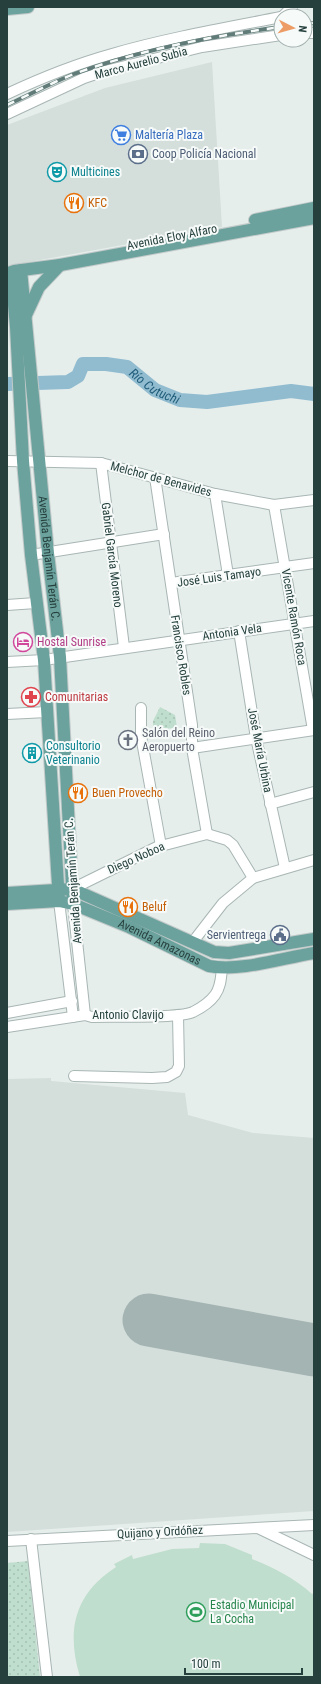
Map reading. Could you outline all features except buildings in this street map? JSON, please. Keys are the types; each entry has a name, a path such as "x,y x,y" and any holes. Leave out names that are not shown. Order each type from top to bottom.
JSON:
{"main road":[{"path":"7,9 28,7"},
{"name":"Avenida Eloy Alfaro","path":"18,271 40,261 128,246 314,208"},
{"name":"Avenida Eloy Alfaro","path":"18,271 60,265 314,218"},
{"path":"7,303 21,322 40,287 60,265"},
{"name":"Avenida Benjamín Terán C.","path":"18,271 21,322 23,458 31,556 44,660 59,895"},
{"name":"Avenida Benjamín Terán C.","path":"21,322 39,457 60,657 74,904"},
{"path":"59,895 72,889"},
{"name":"Avenida Amazonas","path":"72,889 214,952 229,953 314,939"},
{"name":"Avenida Amazonas","path":"7,893 59,895 74,904 129,927 209,966 222,968 240,967 314,952"},
{"name":"Avenida Amazonas","path":"7,904 59,895"}],"street":[{"name":"Marco Aurelio Subia","path":"7,94 36,81 112,54 207,31 273,18"},
{"name":"Marco Aurelio Subia","path":"7,114 84,78 105,71 202,47 273,36"},
{"name":"Melchor de Benavides","path":"7,461 39,457 101,463 215,494 274,505 314,500"},
{"name":"Gabriel García Moreno","path":"101,463 124,647"},
{"name":"Francisco Robles","path":"155,477 192,725 192,748 207,834"},
{"path":"215,494 228,575"},
{"name":"Vicente Ramón Roca","path":"274,505 314,730"},
{"path":"31,556 164,534"},
{"name":"José Luis Tamayo","path":"171,584 314,563"},
{"path":"7,605 36,603"},
{"name":"Antonia Vela","path":"7,662 44,660 124,647 314,621"},
{"name":"José María Urbina","path":"239,631 256,738 285,868"},
{"path":"141,708 141,736 161,846"},
{"path":"7,714 47,712"},
{"path":"192,748 314,730"},
{"path":"270,804 314,792"},
{"path":"207,834 227,840 233,845 254,878"},
{"name":"Diego Noboa","path":"72,889 161,846 207,834"},
{"path":"192,943 223,903 254,878 314,860"},
{"name":"Avenida Benjamín Terán C.","path":"59,895 72,1001 72,1017"},
{"name":"Avenida Benjamín Terán C.","path":"74,904 85,1015"},
{"name":"Antonio Clavijo","path":"7,1027 85,1015 92,1017 178,1015 193,1012 208,1002 220,986 222,968"},
{"path":"7,1013 72,1001"},
{"path":"74,1076 152,1078 167,1077 176,1072 179,1066 178,1015"},
{"name":"Quijano y Ordóñez","path":"7,1540 314,1525"},
{"path":"256,1528 314,1555"},
{"path":"31,1539 47,1677"}],"shaded area":[{"name":"Maltería Plaza","path":"212,62 222,227 7,266 7,125 105,88"},
{"path":"51,1078 51,1081 185,1093 188,1115 253,1133 314,1138 314,1511 7,1532 7,1079"}],"green space":[{"path":"160,707 175,715 177,727 153,732 153,721"},
{"name":"Estadio Municipal La Cocha","path":"200,1543 225,1544 252,1555 252,1559 284,1574 312,1594 314,1593 314,1677 80,1677 74,1644 74,1629 82,1602 91,1589 116,1567 114,1564 132,1555 133,1559 172,1549 199,1548"},
{"path":"28,1561 40,1677 7,1677 7,1563"}],"waterway":[{"name":"Río Cutuchi","path":"7,384 68,382 78,376 83,364 106,364 127,367 155,390 180,400 207,402 291,391 314,394"}],"runway":[{"path":"149,1320 314,1350"}],"railway":[{"path":"7,105 48,85 99,65 202,39 273,28"}],"place":[{"name":"Maltería Plaza","path":"121,135"},
{"name":"Coop Policía Nacional","path":"138,154"},
{"name":"Multicines","path":"57,172"},
{"name":"KFC","path":"74,203"},
{"name":"Hostal Sunrise","path":"23,642"},
{"name":"Comunitarias","path":"31,697"},
{"name":"Salón del Reino Aeropuerto","path":"128,740"},
{"name":"Consultorio Veterinanio","path":"32,753"},
{"name":"Buen Provecho","path":"78,793"},
{"name":"Beluf","path":"128,907"},
{"name":"Servientrega","path":"280,935"},
{"name":"Estadio Municipal La Cocha","path":"196,1612"}]}
